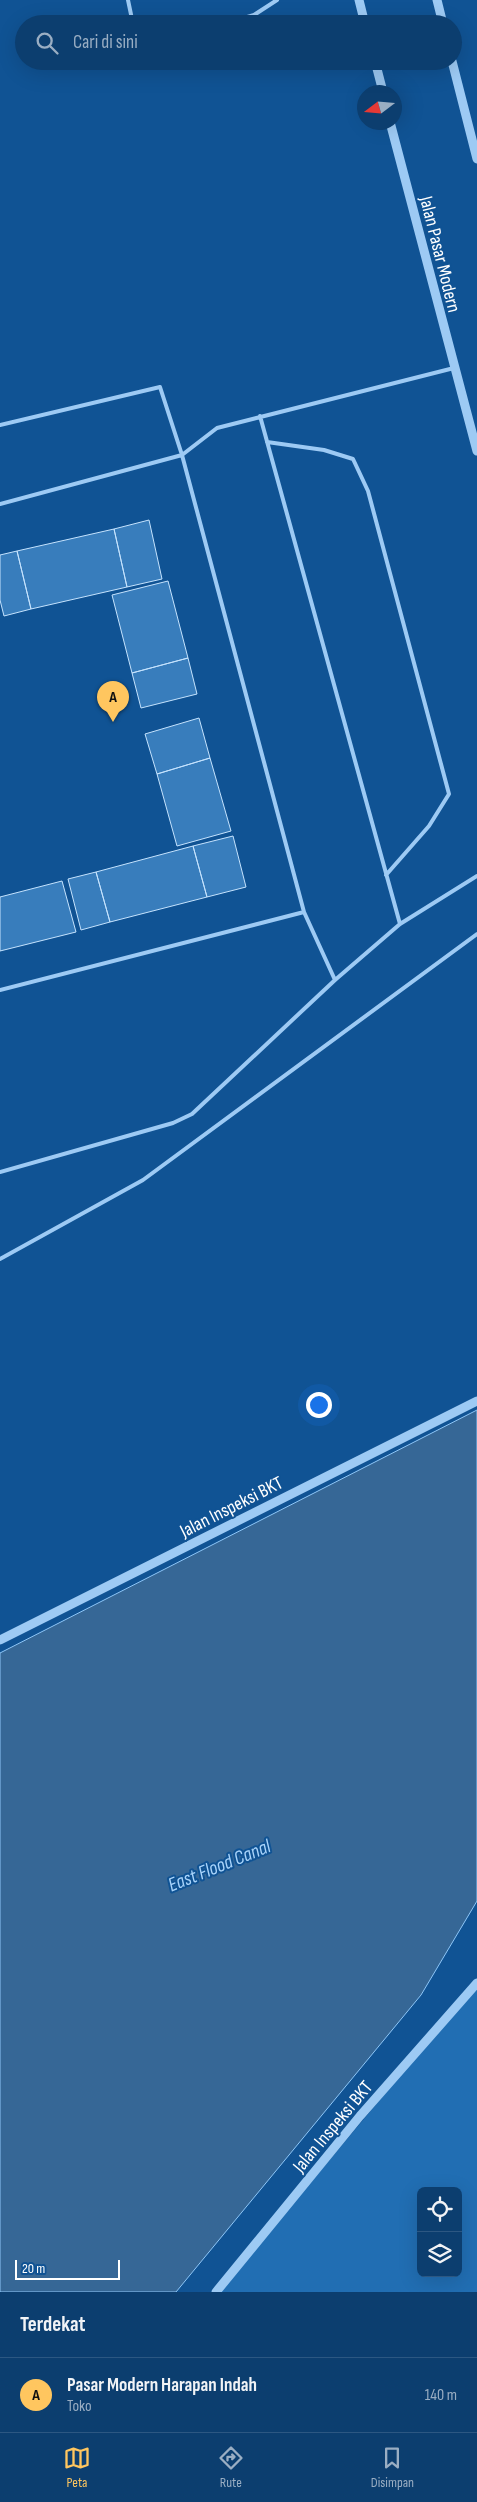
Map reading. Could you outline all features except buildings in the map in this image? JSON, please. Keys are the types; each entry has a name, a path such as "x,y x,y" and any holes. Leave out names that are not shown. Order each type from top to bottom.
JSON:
{"street":[{"path":"359,0 363,15"},
{"path":"437,0 441,15"},
{"path":"377,70 381,85"},
{"path":"454,70 477,159"},
{"name":"Jalan Pasar Modern","path":"392,130 477,451"},
{"name":"Jalan Inspeksi BKT","path":"0,1640 477,1401"},
{"name":"Jalan Inspeksi BKT","path":"216,2292 360,2116 477,1983"}],"lane":[{"path":"128,0 131,15"},
{"path":"254,15 277,0"},
{"path":"0,504 182,455 217,428 454,368"},
{"path":"0,425 160,387 182,455 304,912 334,980"},
{"path":"260,416 400,924"},
{"path":"267,442 324,450 353,459 368,491 449,794 429,826 386,875"},
{"path":"0,1172 173,1124 192,1114 334,980 400,924 477,876"},
{"path":"0,990 304,912"},
{"path":"0,1259 142,1180 477,934"}],"shaded area":[{"path":"477,1984 477,2292 219,2292"}],"water":[{"name":"East Flood Canal","path":"477,1410 477,1901 421,1995 176,2292 0,2292 0,1653"}],"place":[{"name":"Pasar Modern Harapan Indah","path":"113,722"}]}
